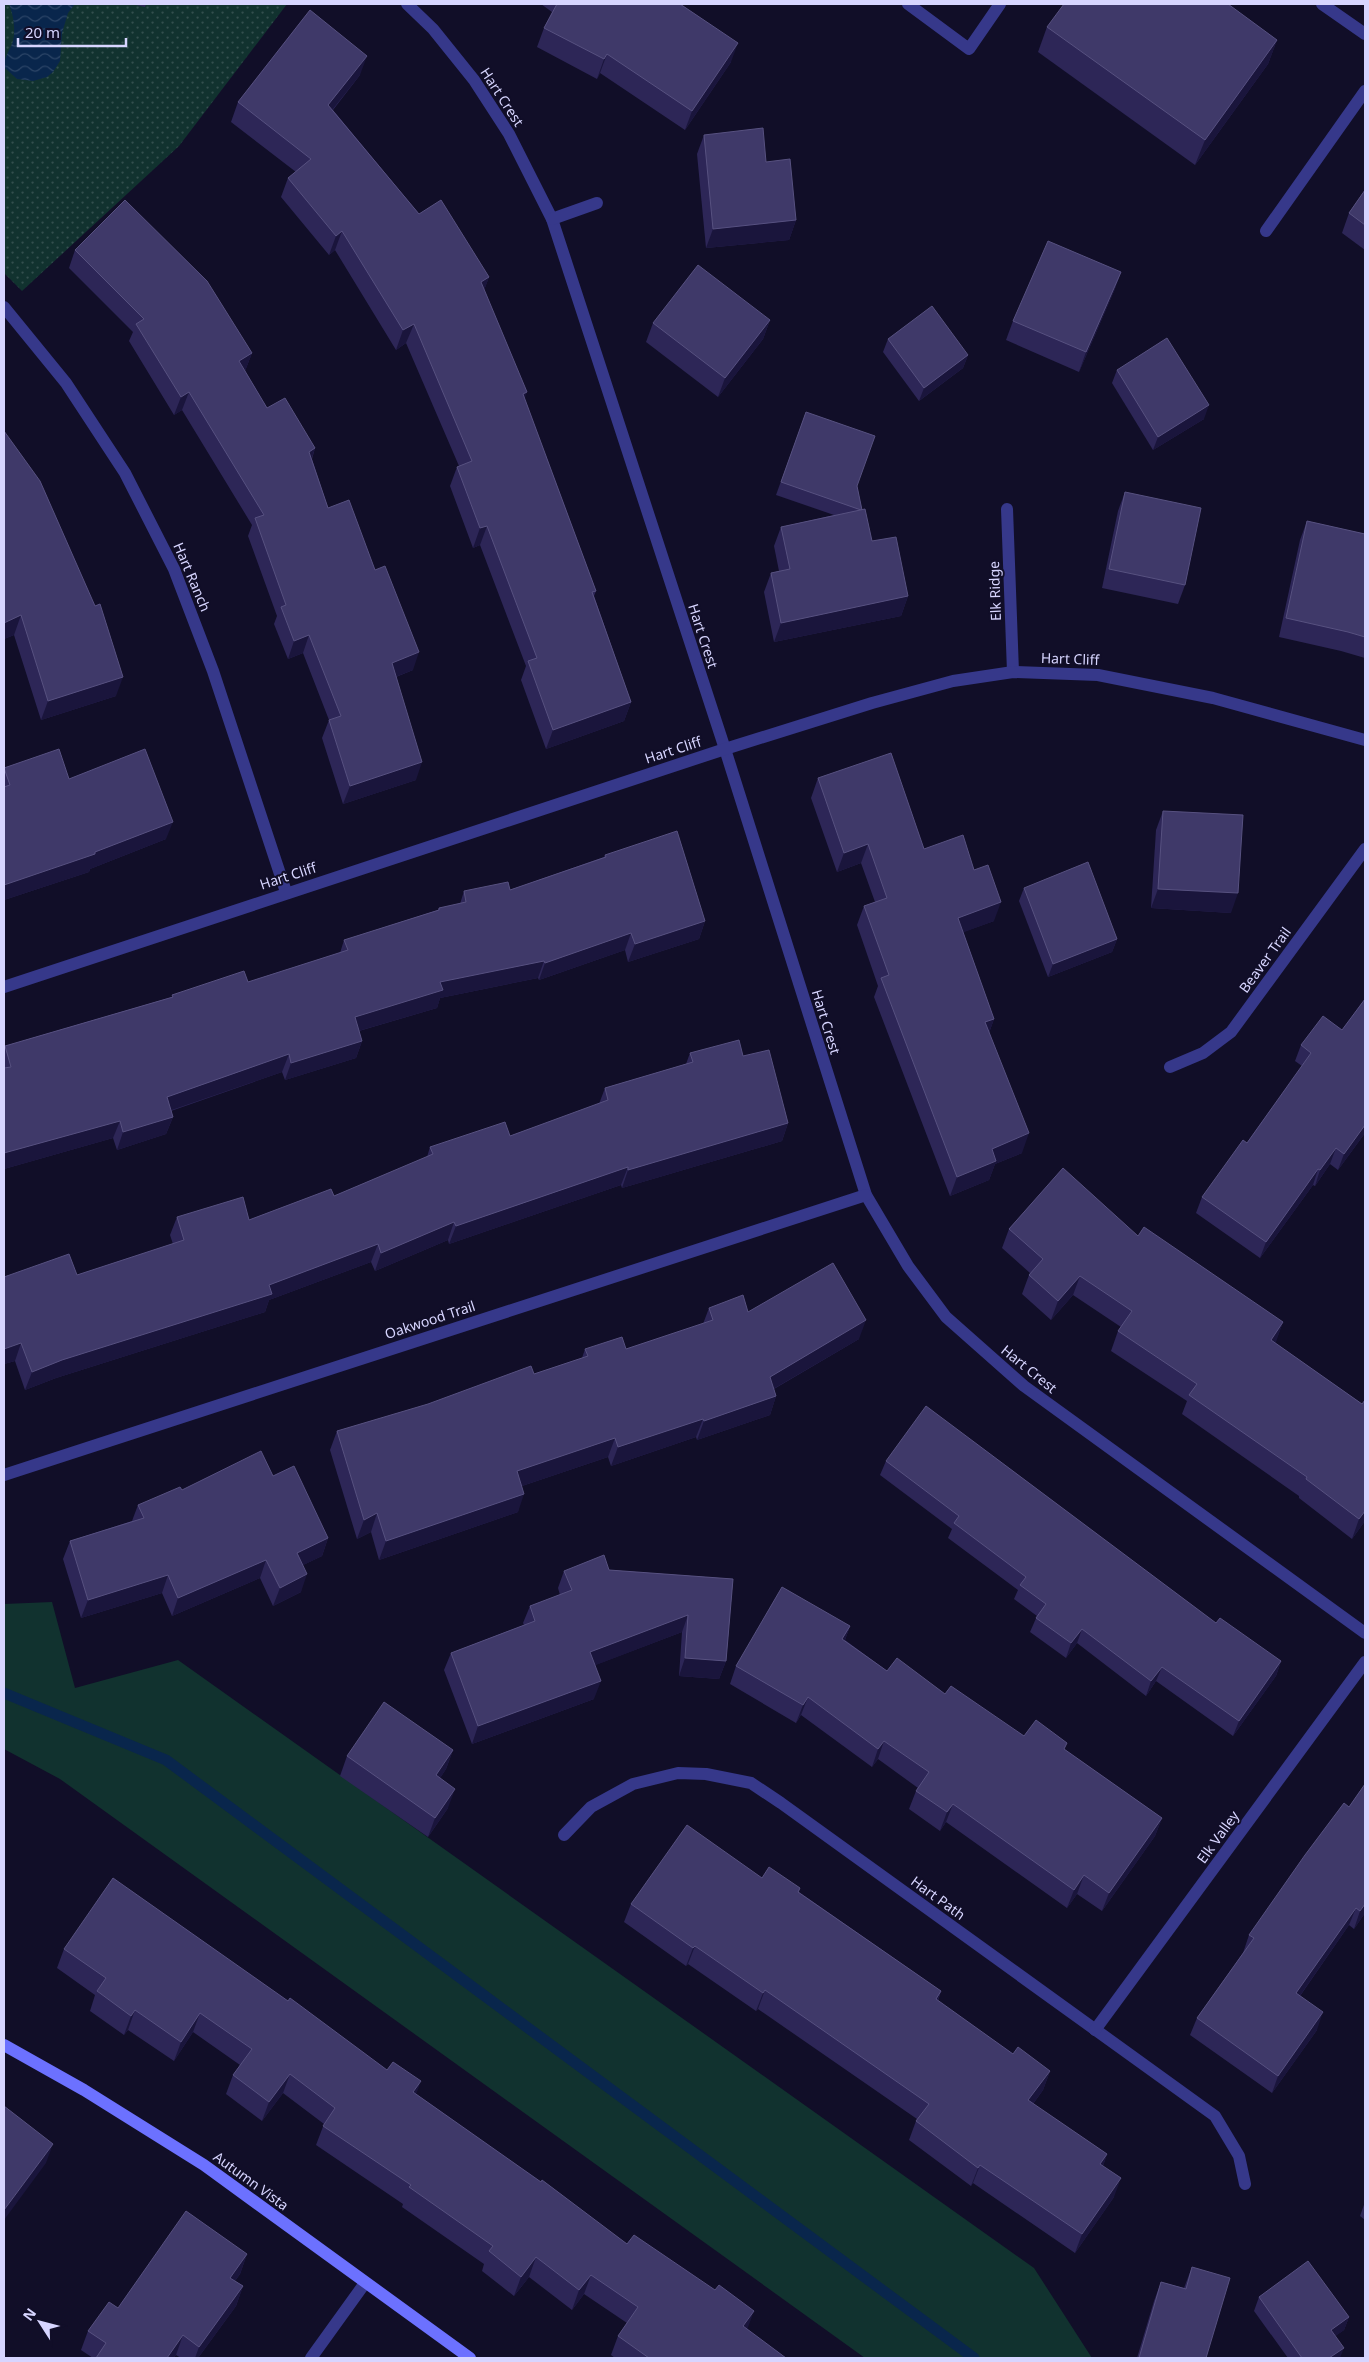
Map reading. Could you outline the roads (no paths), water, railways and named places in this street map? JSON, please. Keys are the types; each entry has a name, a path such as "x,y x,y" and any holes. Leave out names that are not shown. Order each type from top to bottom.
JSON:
{"street":[{"name":"Hart Crest","path":"407,4 433,30 474,80 509,134 552,219 725,749 866,1195 908,1266 946,1317 1024,1386 1365,1633"},
{"path":"908,4 969,50 1000,4"},
{"path":"1322,4 1365,34"},
{"path":"1266,231 1365,91"},
{"path":"552,219 597,203"},
{"name":"Hart Ranch","path":"4,307 66,383 125,473 174,569 213,671 286,892"},
{"name":"Elk Ridge","path":"1007,509 1012,672"},
{"name":"Hart Cliff","path":"4,987 286,892 725,749 872,702 953,680 1012,672 1098,674 1213,698 1365,740"},
{"name":"Beaver Trail","path":"1170,1067 1204,1053 1231,1032 1365,849"},
{"name":"Oakwood Trail","path":"4,1475 866,1195"},
{"name":"Elk Valley","path":"1095,2030 1365,1662"},
{"name":"Hart Path","path":"564,1835 591,1807 634,1784 678,1773 706,1774 751,1783 1215,2116 1239,2156 1245,2184"},
{"name":"Autumn Vista","path":"4,2045 84,2090 204,2165 470,2358"},
{"path":"311,2358 366,2283"}],"water":[{"path":"9,4 75,4 68,13 62,33 60,61 53,72 47,77 33,81 17,79 5,68 5,61 13,41 14,32 13,17"}],"waterway":[{"path":"4,1693 166,1760 974,2358"}]}
